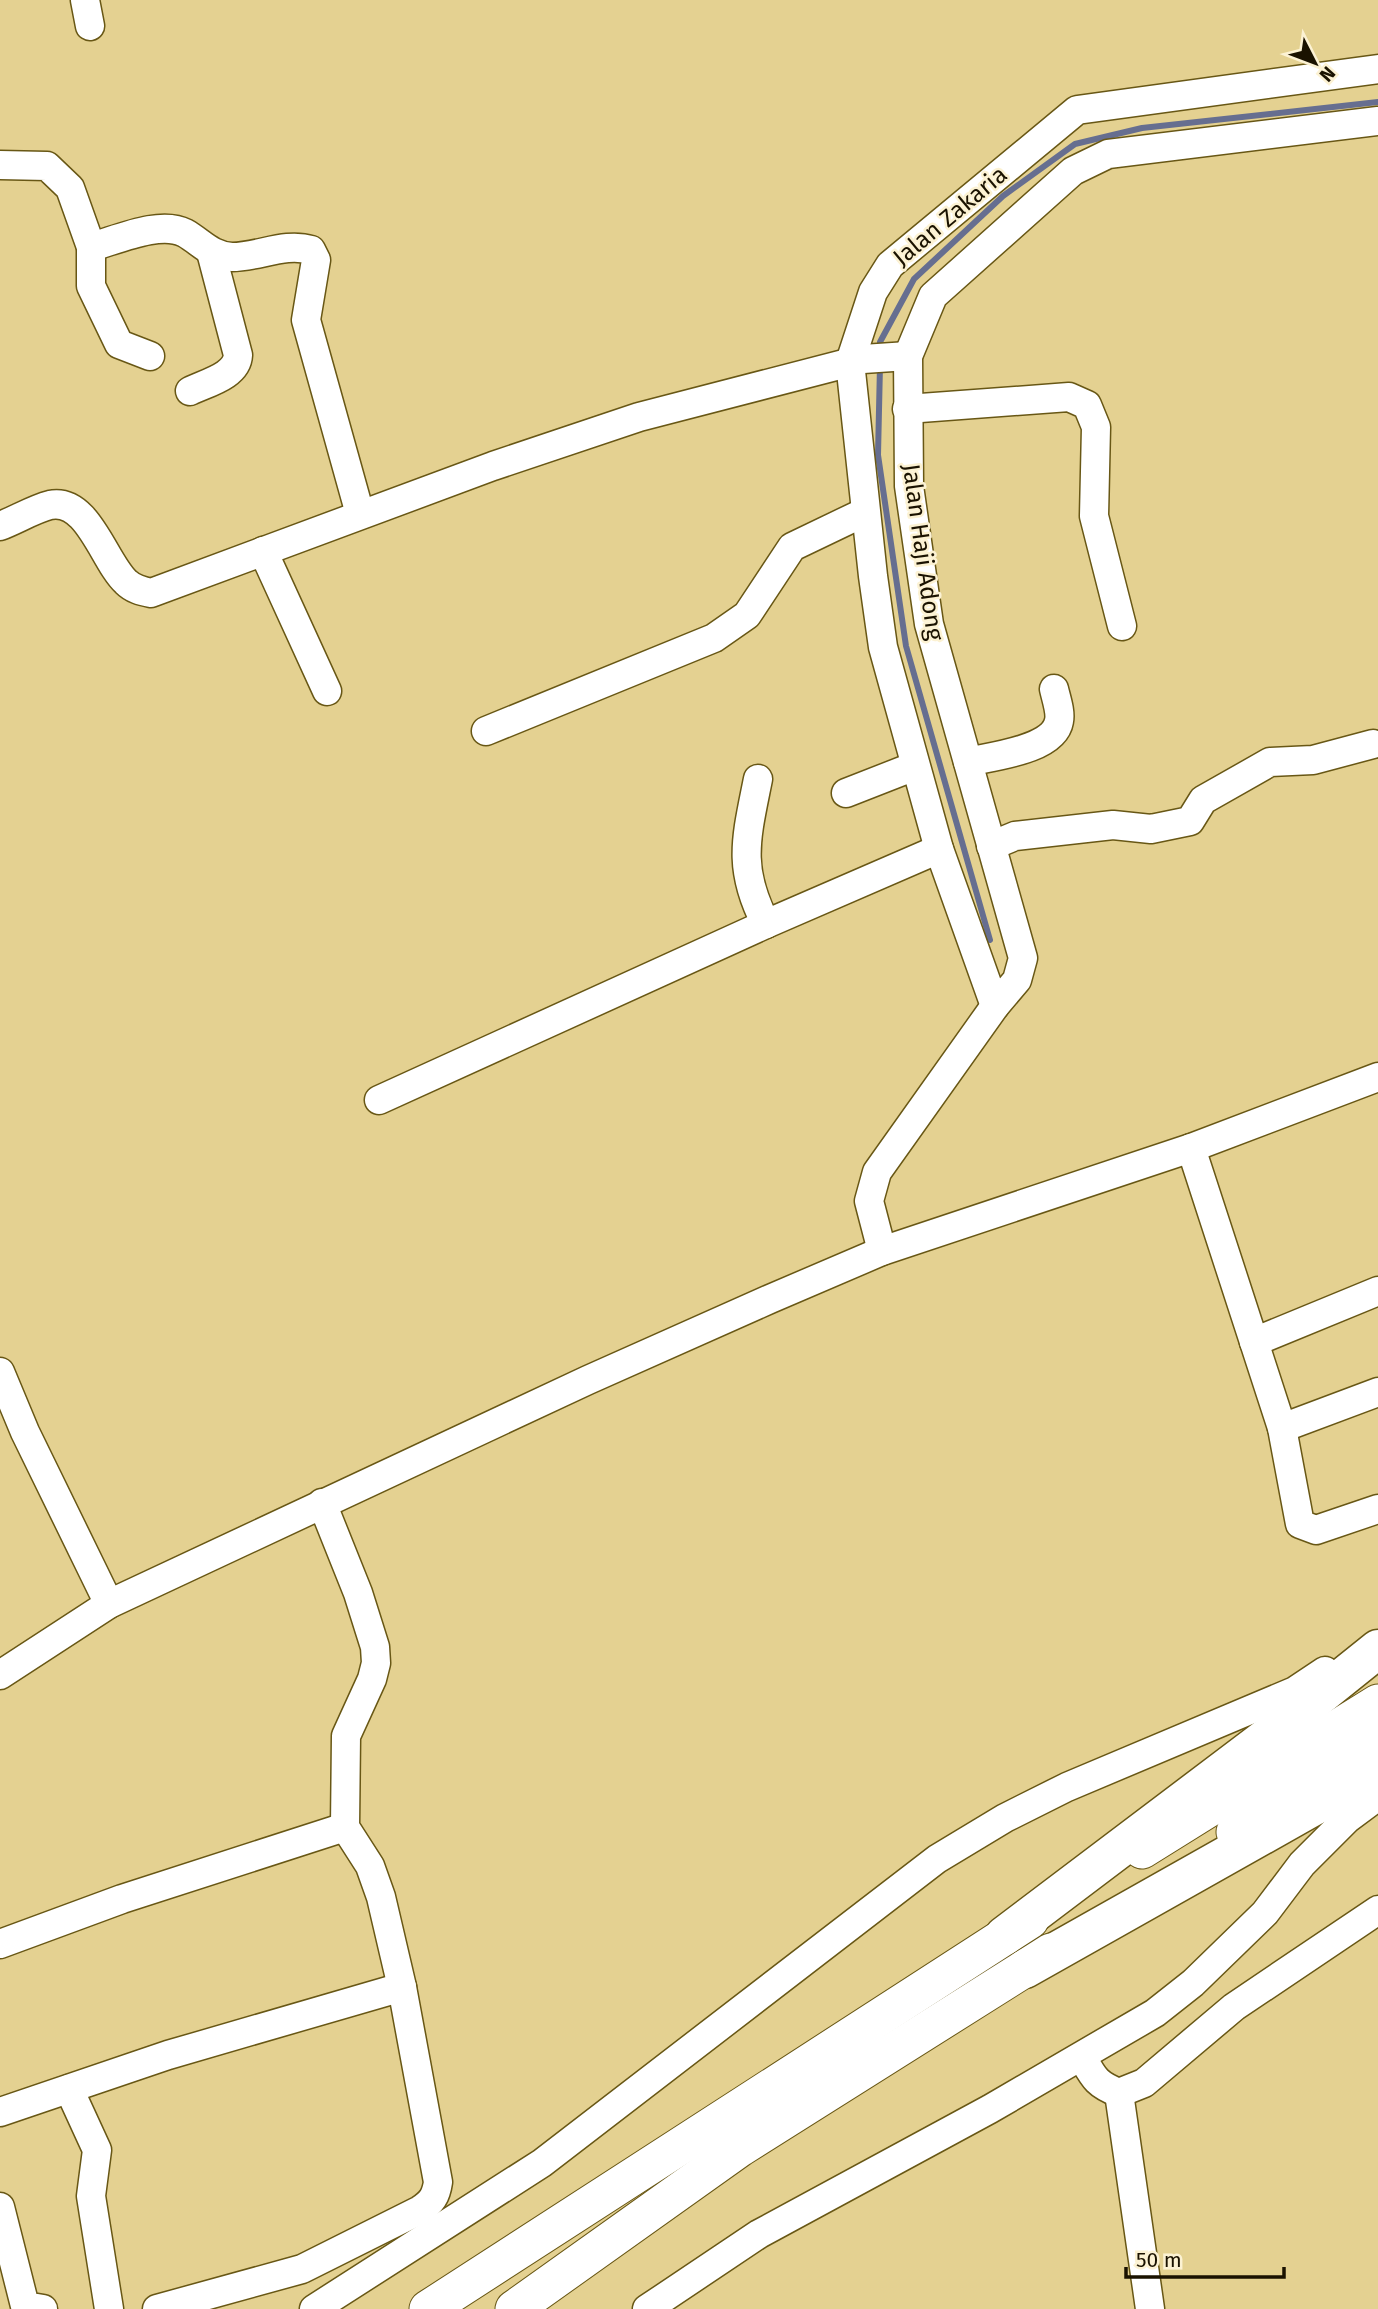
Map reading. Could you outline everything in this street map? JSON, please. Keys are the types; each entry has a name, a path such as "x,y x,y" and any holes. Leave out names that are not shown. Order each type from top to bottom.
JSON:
{"highway":[{"path":"1004,1936 1287,1722 1378,1649"},
{"path":"1025,1969 1316,1805 1378,1776"}],"main road":[{"path":"428,2309 1004,1936 1378,1703"},
{"path":"514,2309 740,2148 1025,1969 1378,1739"}],"street":[{"name":"Jalan Zakaria","path":"995,1006 939,849 883,647 866,512 856,360 873,292 890,265 1077,110 1378,69"},
{"name":"Jalan Haji Adong","path":"882,1251 869,1202 877,1172 995,1006 1017,980 1023,958 929,624 909,486 902,356 933,296 1073,171 1108,154 1378,121"},
{"path":"0,165 47,166 60,175 70,188 91,247 91,286 119,344 150,356"},
{"path":"91,247 167,228 184,233 211,253 232,257 299,246 311,250 316,260 306,320 360,514"},
{"path":"190,391 231,371 238,363 211,253"},
{"path":"0,526 51,505 66,505 79,513 124,581 136,590 151,593 360,514 639,417 856,360 902,356"},
{"path":"906,409 1069,397 1087,405 1096,427 1094,516 1122,626"},
{"path":"486,731 715,638 747,615 792,547 866,512"},
{"path":"263,551 327,691"},
{"path":"968,762 1038,745 1055,733 1060,719 1054,689"},
{"path":"992,846 1015,836 1113,825 1151,829 1190,821 1203,800 1270,762 1313,760 1373,744"},
{"path":"846,793 915,765"},
{"path":"758,779 749,825 746,867 751,895 766,924"},
{"path":"379,1100 766,924 939,849"},
{"path":"0,1675 109,1604 588,1380 882,1251 1191,1148 1377,1081"},
{"path":"1191,1148 1282,1428 1300,1524 1316,1530 1378,1509"},
{"path":"1254,1342 1378,1291"},
{"path":"0,1372 25,1432 109,1604"},
{"path":"1282,1428 1378,1392"},
{"path":"322,1503 358,1593 375,1647 376,1663 372,1679 346,1736 345,1827 370,1866 381,1897 402,1987 438,2182 439,2213"},
{"path":"157,2309 302,2269 439,2213 542,2163 937,1859 1005,1818 1067,1787 1295,1691 1378,1635"},
{"path":"648,2309 759,2234 1082,2057 1155,2013 1193,1983 1265,1913 1302,1864 1347,1819 1378,1796"},
{"path":"0,1944 122,1899 345,1827"},
{"path":"1082,2057 1098,2084 1119,2093 1144,2083 1234,2007 1378,1910"},
{"path":"0,2112 168,2055 402,1987"},
{"path":"69,2089 97,2150 91,2196 109,2309"},
{"path":"1119,2093 1150,2309"},
{"path":"0,2207 24,2306 43,2309"},
{"path":"302,2269 318,2307 439,2213"}],"waterway":[{"path":"880,350 880,342 914,279 1003,196 1075,144 1142,128 1378,102"},
{"path":"880,365 878,455 906,646 990,940"}]}
